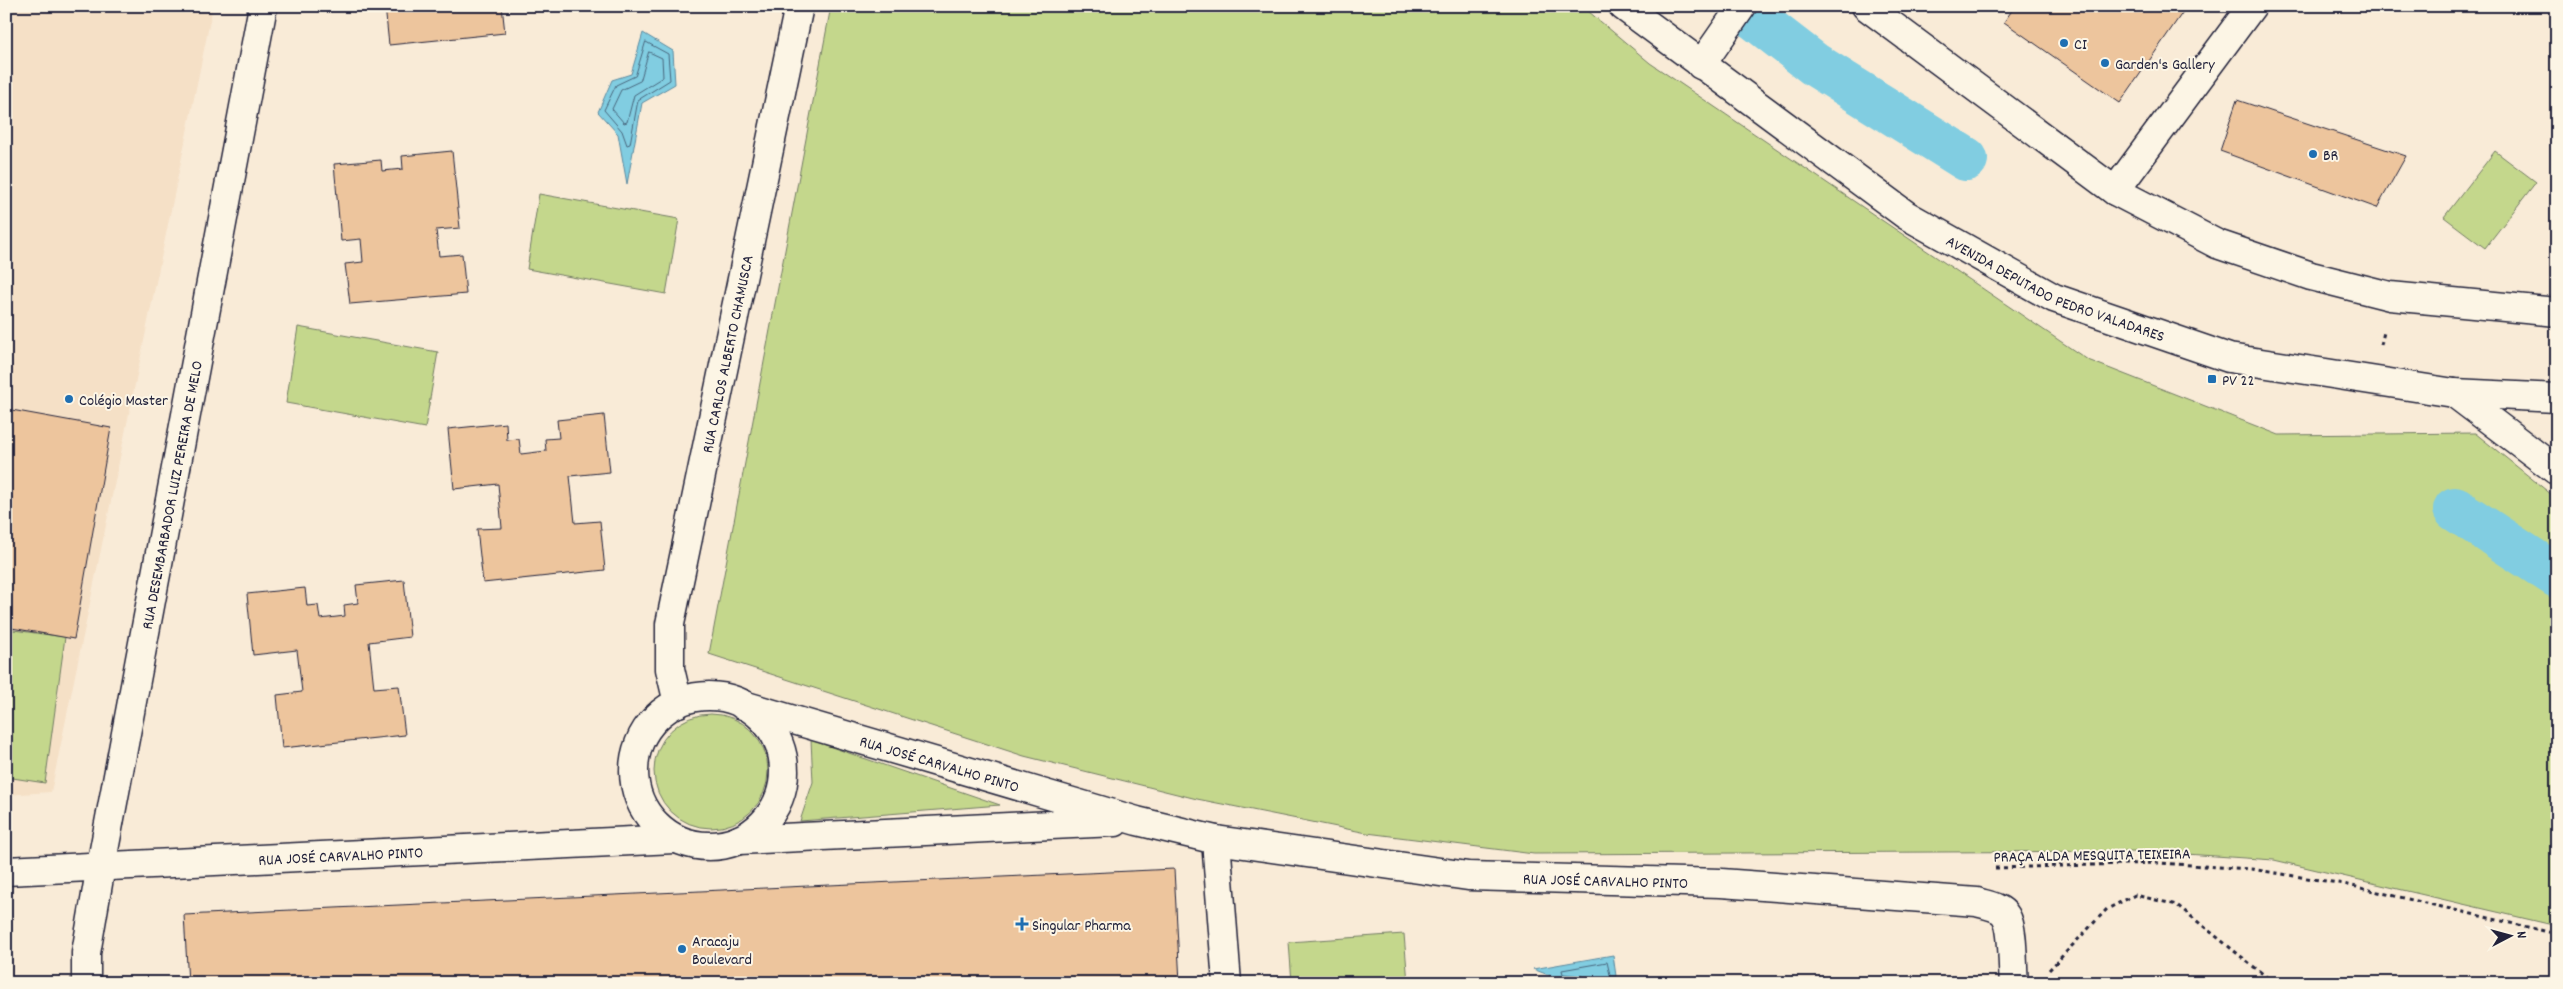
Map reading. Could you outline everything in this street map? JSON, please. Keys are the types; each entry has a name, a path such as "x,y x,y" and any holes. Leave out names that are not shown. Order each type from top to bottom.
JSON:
{"street":[{"name":"RUA DESEMBARBADOR LUIZ PEREIRA DE MELO","path":"86,983 86,953 101,866 263,6"},
{"name":"RUA CARLOS ALBERTO CHAMUSCA","path":"678,703 670,669 670,624 799,6"},
{"name":"AVENIDA DEPUTADO PEDRO VALADARES","path":"1623,6 1700,65 1906,215 2054,298 2229,358 2454,393 2557,398"},
{"path":"1700,65 1742,6"},
{"path":"1866,6 2115,191 2217,244 2311,276 2390,296 2557,312"},
{"path":"2115,191 2252,6"},
{"path":"2454,393 2557,471"},
{"path":"699,696 722,697 743,705 762,719 776,739 783,762 782,786 774,808 759,827 739,840 718,846 696,845 674,839 655,824 642,804 634,782 635,757 643,734 658,716 678,703 699,696"},
{"name":"RUA JOSÉ CARVALHO PINTO","path":"743,705 1137,821 1216,840 1468,876 1721,883 1978,902 1992,906 2005,914 2010,927 2014,983"},
{"name":"RUA JOSÉ CARVALHO PINTO","path":"739,840 1137,821"},
{"name":"RUA JOSÉ CARVALHO PINTO","path":"6,872 674,839"},
{"path":"1216,840 1227,983"}],"path":[{"path":"2375,380 2390,296"},
{"name":"PRAÇA ALDA MESQUITA TEIXEIRA","path":"1985,868 2158,863 2250,869 2344,884 2557,934"},
{"path":"2043,976 2106,909 2135,895 2177,905 2274,983"}],"shaded area":[{"name":"Colégio Master","path":"6,6 213,6 51,792 6,795"}],"green space":[{"path":"831,6 1582,6 1650,63 2088,360 2279,435 2475,433 2557,499 2557,926 2274,860 2142,851 1534,854 1367,833 1197,799 1024,756 709,654"},
{"path":"2495,151 2536,182 2485,248 2444,217"},
{"path":"539,194 679,219 666,294 527,269"},
{"path":"298,327 438,352 425,428 286,403"},
{"path":"6,629 65,637 45,783 6,777"},
{"path":"711,714 733,718 751,731 764,749 768,771 764,793 751,811 733,824 711,828 689,824 671,811 658,793 654,771 658,749 671,731 689,718"},
{"path":"811,740 1000,805 800,821 813,782"},
{"path":"1404,934 1408,983 1292,983 1289,942"}],"water":[{"path":"643,33 673,51 675,84 642,103 627,184 618,134 598,112 612,80 631,74"},
{"path":"1613,955 1617,983 1556,978 1533,969"}],"building":[{"path":"385,6 502,6 505,33 389,45"},
{"name":"Garden's Gallery","path":"2015,6 2187,6 2120,103 2004,22"},
{"name":"BR","path":"2237,100 2406,156 2377,208 2220,151"},
{"path":"452,151 460,228 436,230 439,256 462,254 466,294 350,304 345,264 363,262 361,239 341,241 334,164 381,160 382,171 403,169 402,156"},
{"path":"6,409 111,428 74,639 6,627"},
{"path":"604,415 610,472 570,476 575,523 600,521 605,570 483,583 477,529 502,528 498,484 454,489 448,429 506,423 507,440 519,439 521,454 546,451 545,439 559,438 557,420"},
{"path":"404,580 410,637 369,642 374,688 399,686 405,735 282,748 277,695 302,692 297,650 253,655 247,594 305,588 307,606 318,605 320,619 345,616 344,605 358,603 356,585"},
{"name":"Aracaju Boulevard","path":"1174,869 1180,983 188,983 184,915"},
{"path":"1964,980 1964,983 1927,983"}],"waterway":[{"path":"1739,6 1814,64 1966,159"},
{"path":"2455,509 2557,576"}],"place":[{"name":"CI","path":"2064,43"},
{"name":"Garden's Gallery","path":"2105,63"},
{"name":"BR","path":"2313,154"},
{"name":"PV 22","path":"2212,379"},
{"name":"Colégio Master","path":"69,399"},
{"name":"Singular Pharma","path":"1022,924"},
{"name":"Aracaju Boulevard","path":"682,949"}]}
